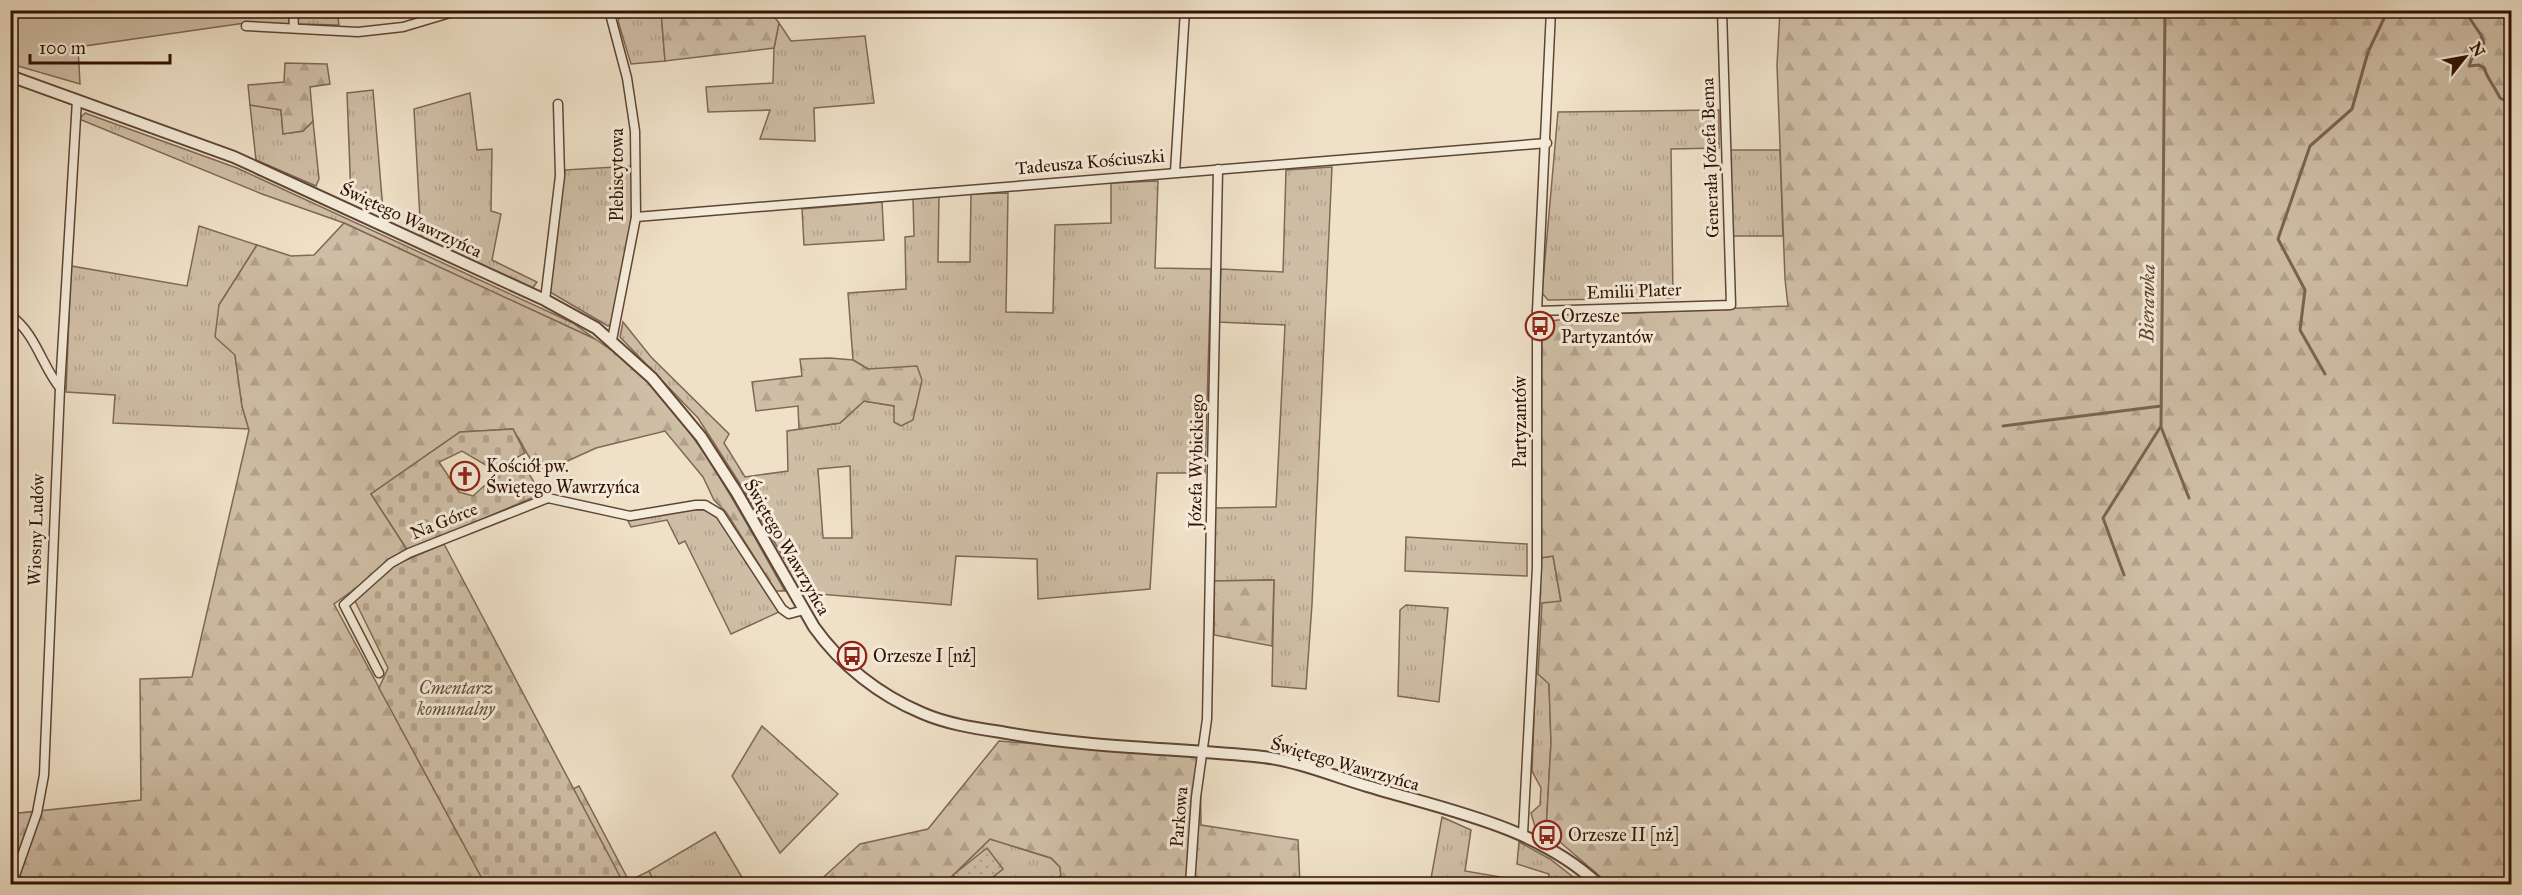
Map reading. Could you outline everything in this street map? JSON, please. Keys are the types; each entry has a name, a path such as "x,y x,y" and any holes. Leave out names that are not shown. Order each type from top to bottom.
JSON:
{"street":[{"path":"293,10 294,28"},
{"path":"246,26 358,32 403,27 460,10"},
{"path":"609,11 619,10"},
{"path":"1175,172 1185,10"},
{"name":"Generała Józefa Bema","path":"1722,10 1731,305"},
{"name":"Plebiscytowa","path":"609,11 627,78 635,131 636,217 612,340"},
{"path":"1435,13 1551,11"},
{"name":"Partyzantów","path":"1523,834 1537,567 1537,311 1551,11"},
{"name":"Świętego Wawrzyńca","path":"10,76 234,158 578,316 612,340 652,378 701,437 737,493 824,641 847,665 884,692 923,714 949,722 1044,739 1264,758 1523,834 1580,869 1598,885"},
{"name":"Wiosny Ludów","path":"12,885 36,813 44,775 60,388 77,100"},
{"path":"545,300 560,176 558,104"},
{"name":"Tadeusza Kościuszki","path":"636,217 1546,142"},
{"name":"Józefa Wybickiego","path":"1203,753 1207,719 1218,169"},
{"name":"Emilii Plater","path":"1537,311 1731,305"},
{"path":"10,315 28,331 60,388"},
{"name":"Na Górce","path":"379,673 344,605 391,563 409,553 548,498 630,516 696,505 713,508 720,514 782,609 789,614 804,610"},
{"name":"Parkowa","path":"1190,885 1196,797 1203,753"}],"green space":[{"path":"10,11 293,11 294,28 245,23 78,47 80,84 11,64"},
{"path":"298,11 337,11 339,25 298,24"},
{"path":"661,11 665,61 631,64 618,21 621,14"},
{"path":"661,11 770,11 779,23 774,48 665,61"},
{"path":"1780,11 2511,11 2511,884 1609,884 1546,830 1551,743 1549,684 1538,674 1542,603 1561,601 1553,556 1540,558 1542,335 1552,321 1589,315 1788,306 1777,65"},
{"path":"779,23 791,41 865,36 874,103 814,108 815,141 760,139 770,110 708,112 706,87 773,83 774,48"},
{"path":"285,63 327,64 330,84 310,87 313,121 303,131 283,134 281,110 250,105 248,85 284,82"},
{"path":"373,90 383,210 351,197 347,93"},
{"path":"470,93 477,150 492,149 491,211 501,214 492,260 537,282 532,289 421,237 414,109"},
{"path":"250,105 281,109 283,134 303,131 313,121 319,179 316,186 256,160"},
{"path":"1719,110 1719,148 1671,149 1673,298 1548,300 1542,293 1558,112"},
{"path":"85,113 237,168 573,323 595,339 344,223 262,194 79,119"},
{"path":"1729,150 1780,150 1783,236 1732,236"},
{"path":"632,166 632,217 613,322 608,326 550,292 565,170"},
{"path":"1332,167 1306,689 1272,686 1274,580 1214,581 1215,508 1276,507 1285,325 1218,322 1221,269 1283,272 1286,170"},
{"path":"1158,181 1155,268 1211,269 1205,473 1157,473 1150,589 1038,599 1037,559 956,556 951,605 819,594 811,604 698,418 620,337 623,322 651,357 729,434 724,443 745,477 788,471 787,431 840,423 864,401 895,406 913,420 868,369 853,360 848,293 906,289 905,237 914,236 913,198 939,195 938,262 970,262 971,194 1008,193 1006,312 1053,313 1055,225 1111,223 1111,183","holes":["850,466 852,538 823,538 818,469"]},
{"path":"882,202 884,240 804,245 802,209"},
{"path":"344,223 595,339 622,357 673,411 695,440 733,499 785,591 776,591 726,512 714,500 703,477 665,431 596,448 539,474 513,429 460,432 371,494 408,551 334,604 463,843 579,786 629,881 649,871 655,884 11,884 10,814 141,800 140,679 192,677 249,430 242,406 235,355 215,337 219,305 257,245 291,256 314,255"},
{"path":"199,226 257,245 219,305 235,355 242,406 249,429 113,423 115,395 66,392 71,266 187,286"},
{"path":"800,359 853,360 868,369 917,366 922,380 913,420 901,426 894,422 894,406 864,401 840,423 799,429 798,406 756,411 752,382 802,376"},
{"path":"513,429 525,453 494,470 462,451 439,462 459,492 473,496 496,475 519,462 525,467 541,494 408,551 371,494 460,432"},
{"path":"706,510 719,519 779,612 731,634 685,541 679,544 667,520 631,527 627,519"},
{"path":"1406,537 1527,544 1527,576 1405,571"},
{"name":"Cmentarz komunalny","path":"444,544 624,884 485,884 379,688 388,668 355,601 392,566"},
{"path":"1553,556 1561,602 1538,674 1549,683 1551,743 1546,830 1535,827 1531,813 1540,805 1541,788 1532,771 1540,558"},
{"path":"1274,580 1272,646 1214,635 1214,581"},
{"path":"1406,605 1448,608 1439,702 1398,696 1400,610"},
{"path":"762,726 838,794 780,853 732,776"},
{"path":"999,741 1200,757 1201,825 1298,840 1300,884 1052,884 1061,876 1060,867 1051,858 990,839 947,881 923,884 816,884 860,844 928,829"},
{"path":"1442,817 1471,830 1465,871 1507,878 1506,884 1430,884"},
{"path":"715,832 746,884 655,884 649,871"},
{"path":"990,839 1051,858 1060,867 1061,875 1052,884 923,884 947,881"},
{"path":"1519,842 1550,859 1582,884 1547,884 1549,874 1517,864"},
{"path":"987,848 1003,869 984,884 961,884 953,875"}],"waterway":[{"name":"Bierawka","path":"2124,575 2103,518 2161,426 2165,10"},
{"path":"2325,374 2300,330 2305,290 2278,239 2310,146 2352,109 2368,52 2388,10"},
{"path":"2464,10 2484,43 2473,55 2469,66 2479,65 2484,68 2500,98 2512,104"},
{"path":"2003,426 2161,406"},
{"path":"2161,427 2189,498"}],"place":[{"name":"Orzesze Partyzantów","path":"1540,326"},
{"name":"Kościół pw. Świętego Wawrzyńca","path":"465,476"},
{"name":"Orzesze I [nż]","path":"852,656"},
{"name":"Orzesze II [nż]","path":"1547,835"}]}
